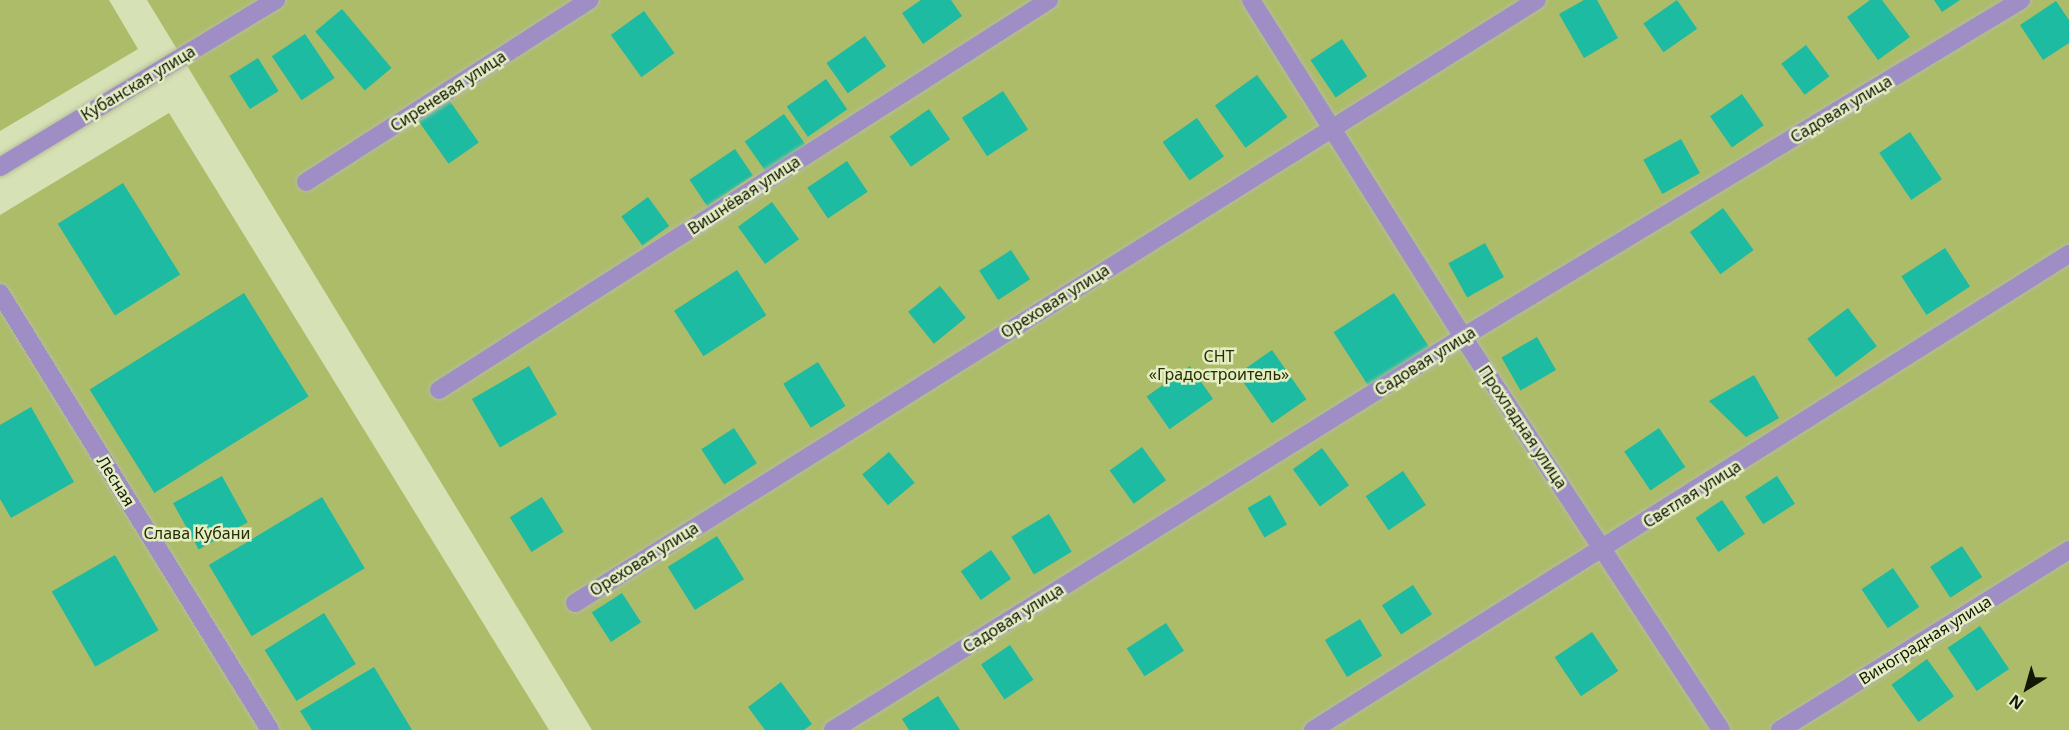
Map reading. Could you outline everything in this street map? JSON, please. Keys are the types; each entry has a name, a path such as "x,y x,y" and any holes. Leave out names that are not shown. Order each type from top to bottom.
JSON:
{"street":[{"name":"Кубанская улица","path":"0,167 276,0"},
{"name":"Сиреневая улица","path":"306,182 590,0"},
{"name":"Вишнёвая улица","path":"439,390 1049,0"},
{"name":"Прохладная улица","path":"1251,0 1333,126 1462,337 1606,548 1721,730"},
{"name":"Ореховая улица","path":"575,603 1537,0"},
{"name":"Садовая улица","path":"833,730 1462,337 2021,0"},
{"name":"Светлая улица","path":"1312,730 1606,548 2069,255"},
{"name":"Лесная","path":"0,293 270,730"},
{"name":"Виноградная улица","path":"1780,730 2069,550"}],"green space":[{"path":"0,0 109,0 138,49 0,131"},
{"name":"СНТ «Градостроитель»","path":"147,0 2069,0 2069,730 592,730"},
{"name":"Слава Кубани","path":"169,113 549,730 0,730 0,215"}],"building":[{"path":"921,0 951,0 962,16 923,44 902,13"},
{"path":"1584,0 1597,0 1618,38 1584,58 1559,14"},
{"path":"1677,0 1697,29 1663,52 1643,24"},
{"path":"1870,0 1882,0 1910,37 1878,60 1847,17"},
{"path":"1934,0 1960,0 1942,12"},
{"path":"2056,1 2069,20 2069,43 2043,60 2020,25"},
{"path":"342,9 391,68 365,90 315,31"},
{"path":"644,11 675,53 641,77 611,35"},
{"path":"305,34 335,78 301,100 272,56"},
{"path":"865,36 886,66 848,93 826,63"},
{"path":"1342,39 1367,76 1336,98 1310,60"},
{"path":"1806,45 1829,76 1805,95 1781,64"},
{"path":"258,58 279,91 250,109 229,76"},
{"path":"1257,75 1288,117 1245,148 1215,106"},
{"path":"826,79 847,109 808,137 787,107"},
{"path":"1003,91 1028,130 987,156 962,118"},
{"path":"1742,94 1764,125 1732,147 1710,116"},
{"path":"449,100 479,143 449,164 419,121"},
{"path":"929,109 950,139 911,167 890,137"},
{"path":"784,114 805,144 766,172 745,142"},
{"path":"1197,118 1224,157 1190,181 1163,142"},
{"path":"1910,132 1942,179 1911,200 1879,153"},
{"path":"1681,139 1700,173 1662,194 1643,160"},
{"path":"735,149 753,176 707,206 689,180"},
{"path":"847,161 868,192 828,219 807,188"},
{"path":"123,183 180,275 115,315 58,224"},
{"path":"648,197 669,226 642,246 621,216"},
{"path":"772,202 799,239 765,264 738,227"},
{"path":"1723,208 1754,250 1720,274 1690,232"},
{"path":"1485,243 1504,277 1467,297 1448,263"},
{"path":"1945,248 1970,287 1926,315 1901,276"},
{"path":"1011,250 1030,279 998,300 979,271"},
{"path":"737,270 766,315 704,356 674,311"},
{"path":"940,286 966,318 934,344 908,312"},
{"path":"244,293 309,396 154,493 90,389"},
{"path":"1394,293 1429,347 1368,386 1334,332"},
{"path":"1848,308 1877,346 1836,377 1807,339"},
{"path":"1537,337 1556,370 1520,390 1501,358"},
{"path":"1272,350 1306,399 1272,423 1238,374"},
{"path":"818,362 846,406 811,428 783,384"},
{"path":"529,366 557,414 500,447 472,399"},
{"path":"1190,366 1213,399 1170,429 1147,396"},
{"path":"1754,375 1779,418 1746,437 1709,401"},
{"path":"31,407 74,482 11,518 0,499 0,425"},
{"path":"734,428 757,463 724,484 701,449"},
{"path":"1659,428 1685,467 1650,490 1624,451"},
{"path":"1142,447 1166,480 1134,504 1110,471"},
{"path":"1322,448 1349,485 1320,506 1293,469"},
{"path":"889,452 915,483 888,505 862,474"},
{"path":"1403,471 1426,505 1389,530 1366,496"},
{"path":"222,476 248,522 199,550 173,503"},
{"path":"1777,476 1795,504 1763,524 1745,497"},
{"path":"1270,495 1287,524 1264,537 1247,508"},
{"path":"322,497 365,568 252,636 209,565"},
{"path":"542,497 564,532 532,552 510,517"},
{"path":"1722,500 1745,534 1718,552 1695,518"},
{"path":"1049,514 1072,552 1034,574 1011,537"},
{"path":"717,536 744,579 695,610 668,567"},
{"path":"1962,546 1982,577 1950,598 1930,567"},
{"path":"991,550 1011,579 981,600 961,571"},
{"path":"115,555 158,630 95,667 52,592"},
{"path":"1893,568 1919,607 1888,628 1861,589"},
{"path":"1413,585 1432,614 1401,635 1382,605"},
{"path":"622,593 641,622 611,642 592,613"},
{"path":"324,613 356,664 296,701 265,650"},
{"path":"1360,619 1382,656 1347,677 1325,640"},
{"path":"1166,623 1184,651 1145,676 1127,649"},
{"path":"1980,626 2009,669 1977,691 1948,648"},
{"path":"1592,632 1618,671 1581,696 1555,657"},
{"path":"1010,645 1033,680 1004,699 981,665"},
{"path":"1927,659 1954,696 1918,722 1891,685"},
{"path":"374,667 412,730 312,730 300,711"},
{"path":"781,682 812,724 804,730 765,730 748,707"},
{"path":"938,696 960,730 909,730 902,719"}]}
